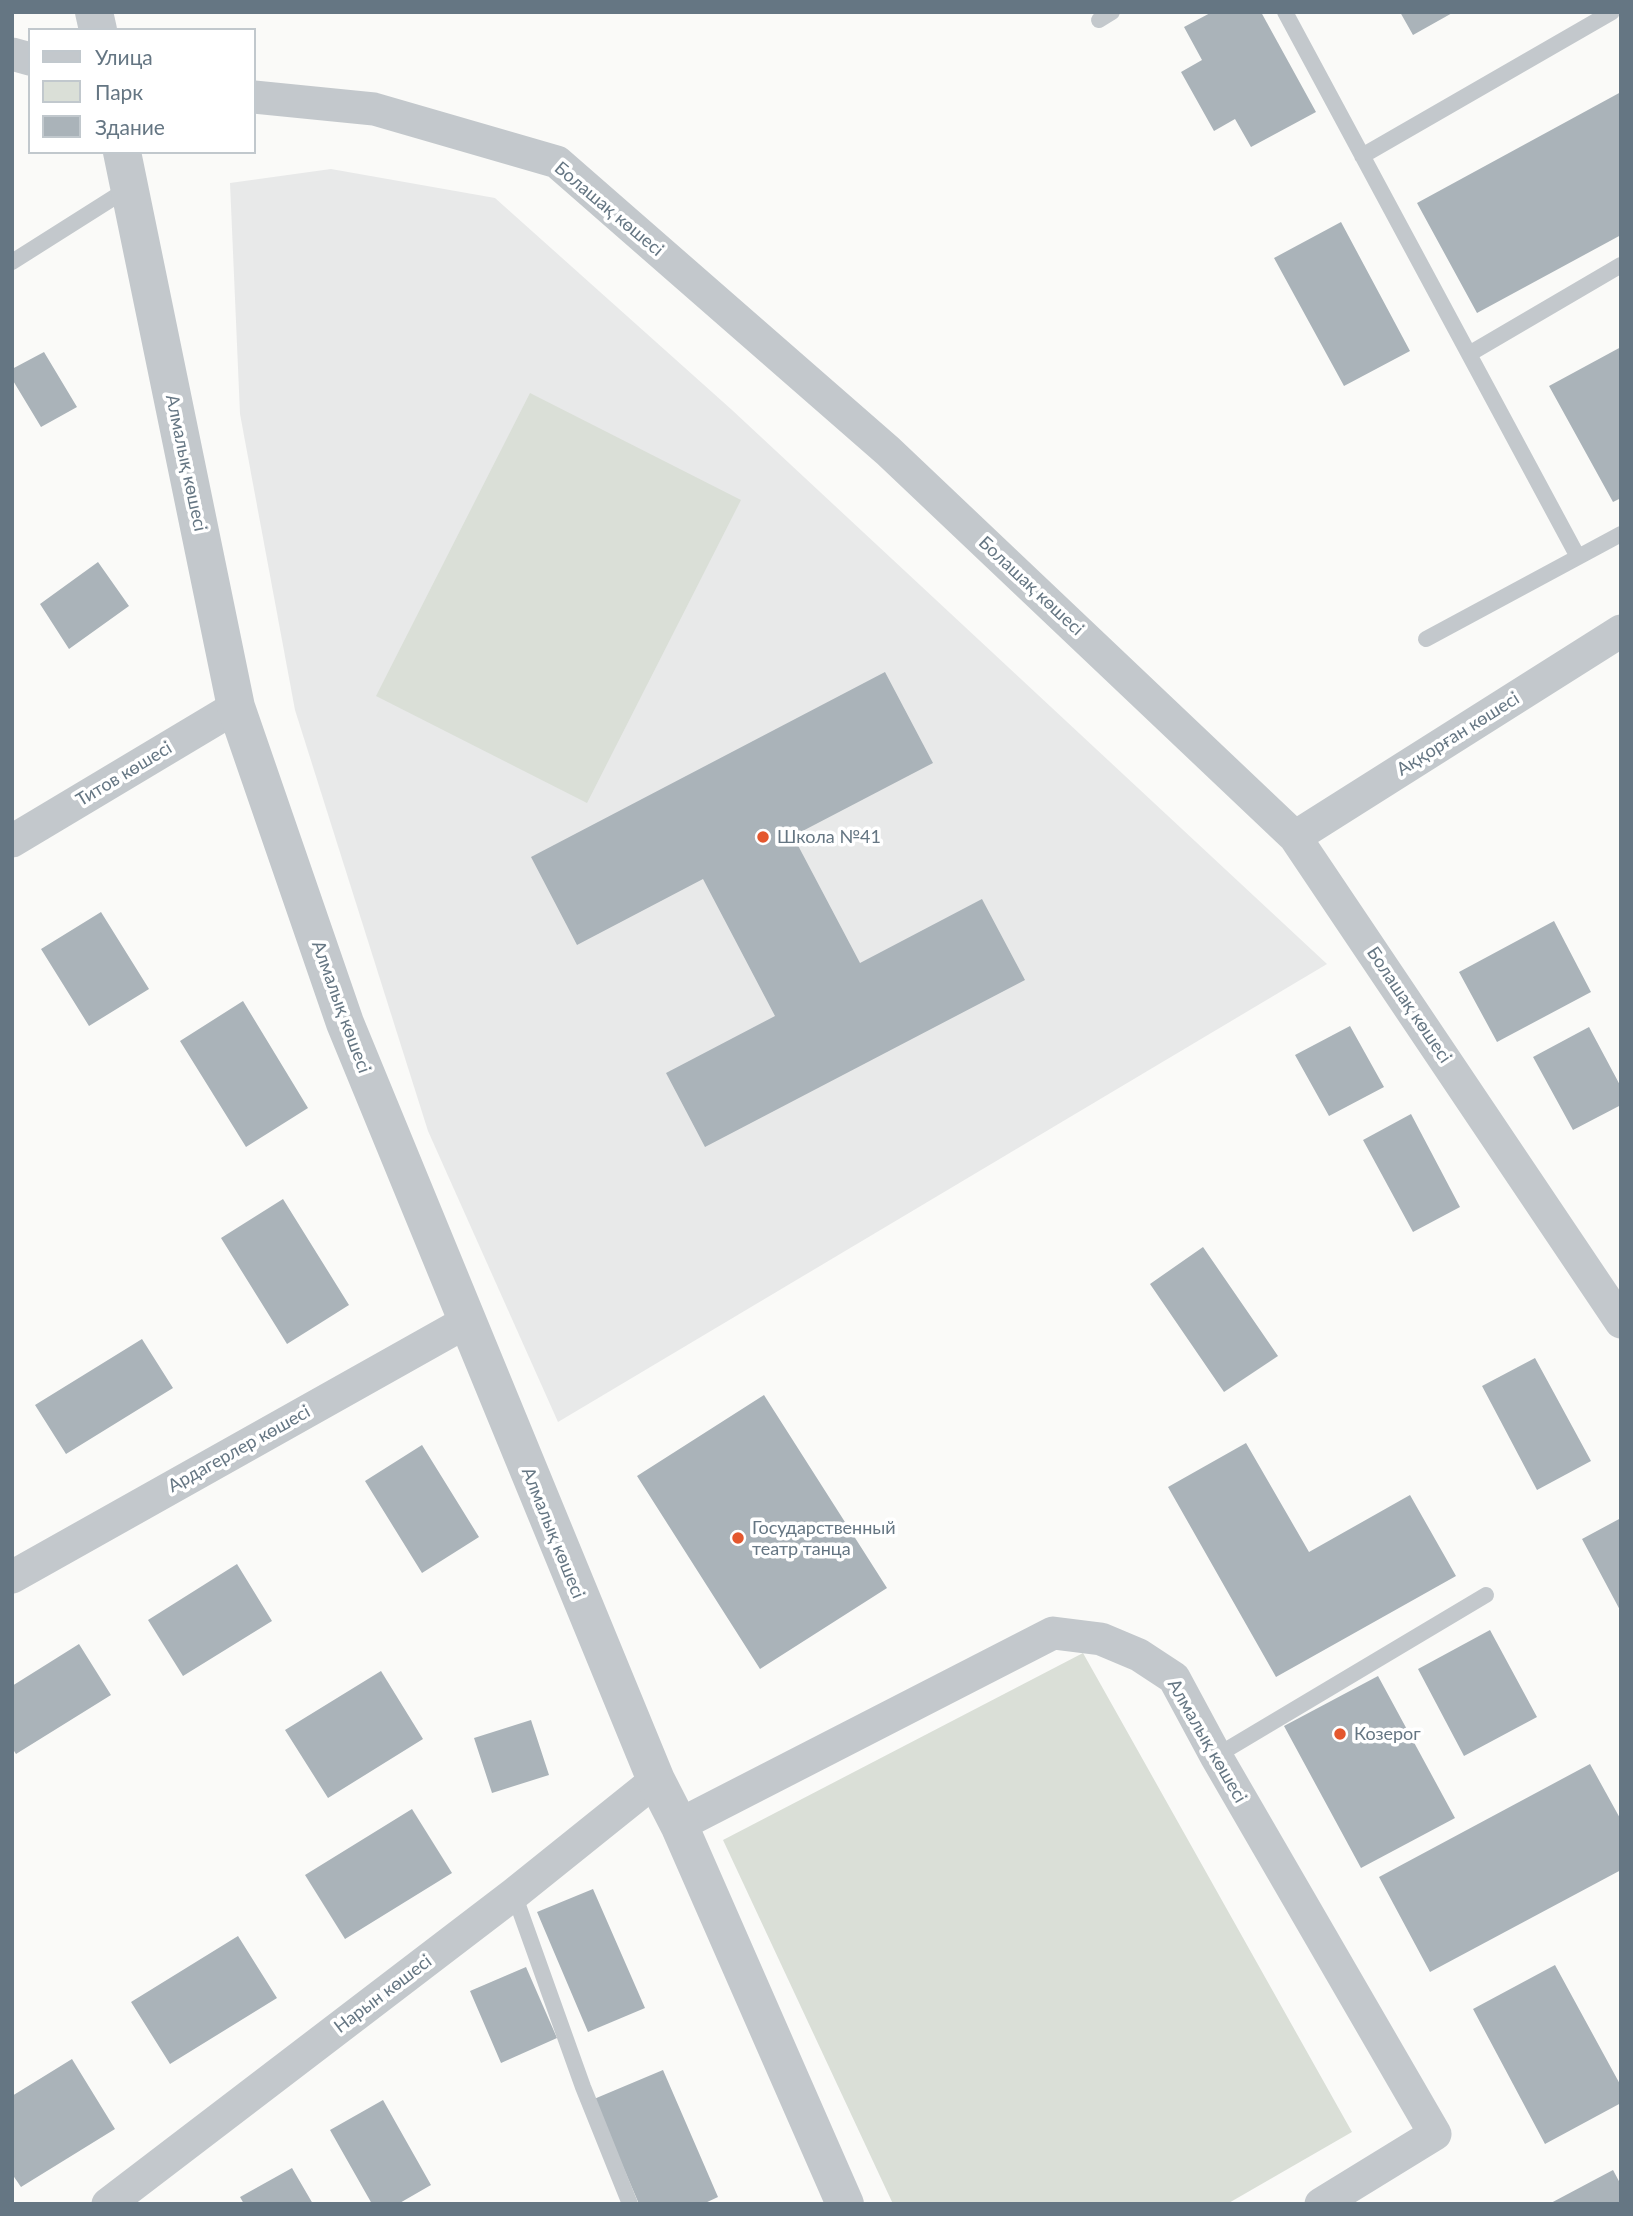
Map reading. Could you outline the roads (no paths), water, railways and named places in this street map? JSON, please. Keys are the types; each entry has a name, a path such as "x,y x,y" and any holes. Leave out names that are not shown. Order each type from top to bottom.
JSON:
{"street":[{"name":"Болашақ көшесі","path":"256,97 374,109 557,162 888,451 1296,837 1621,1322"},
{"name":"Алмалық көшесі","path":"125,170 236,707 345,1023 656,1780 678,1825 840,2202"},
{"name":"Аққорған көшесі","path":"1296,837 1621,631"},
{"name":"Титов көшесі","path":"12,841 236,707"},
{"name":"Ардагерлер көшесі","path":"12,1577 466,1322"},
{"name":"Алмалық көшесі","path":"678,1825 1053,1633 1101,1639 1139,1655 1174,1678 1216,1756 1435,2134 1321,2204"},
{"name":"Нарын көшесі","path":"108,2204 514,1894 656,1780"}],"lane":[{"path":"1285,12 1578,557"},
{"path":"1362,156 1612,12"},
{"path":"12,261 125,170"},
{"path":"1469,354 1621,265"},
{"path":"1426,639 1621,534"},
{"path":"1216,1756 1486,1595"},
{"path":"514,1894 583,2087 630,2204"}],"place":[{"name":"Школа №41","path":"763,837"},
{"name":"Государственный театр танца","path":"738,1538"},
{"name":"Козерог","path":"1340,1734"}]}
